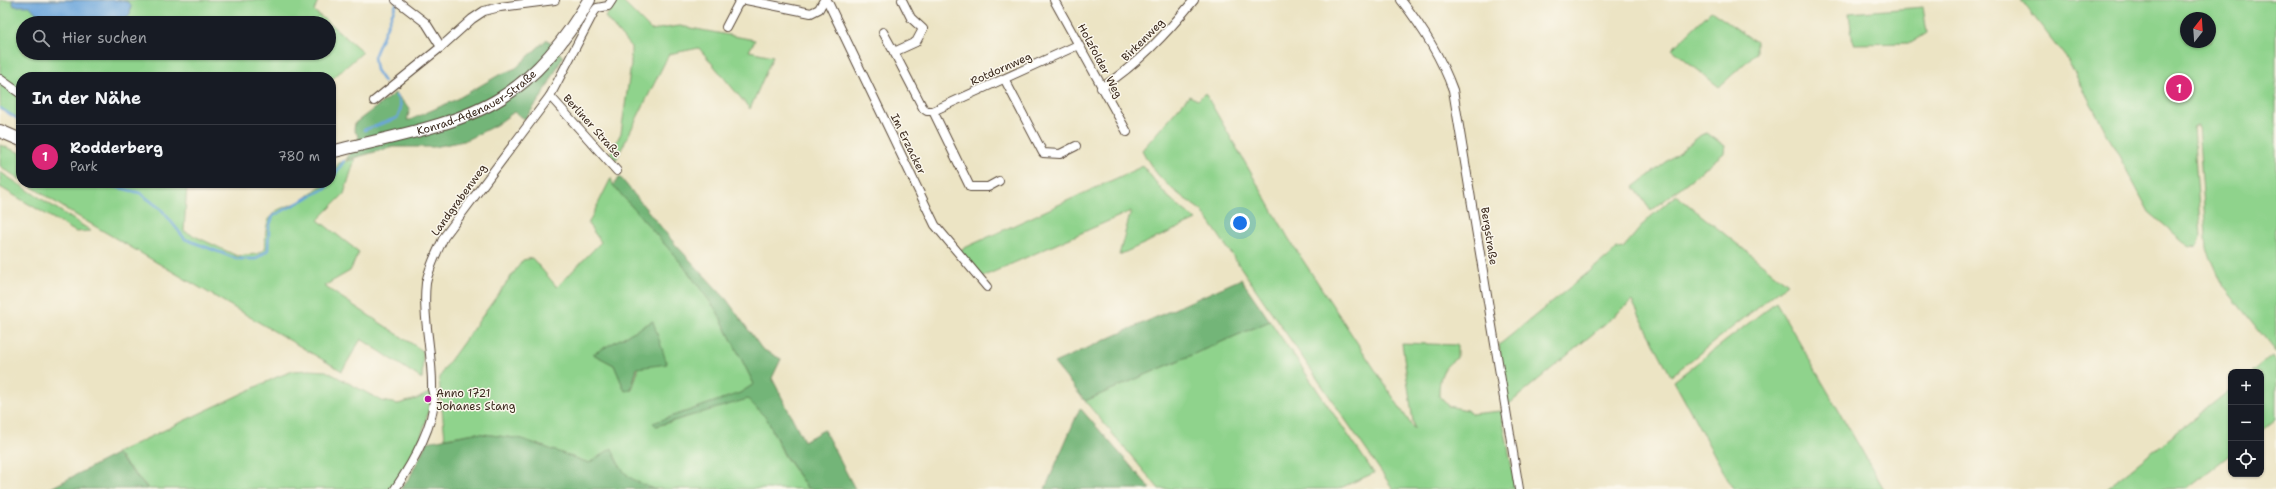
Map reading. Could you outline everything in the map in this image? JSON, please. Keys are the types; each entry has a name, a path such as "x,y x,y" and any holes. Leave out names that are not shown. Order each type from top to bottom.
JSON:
{"main road":[{"name":"Konrad-Adenauer-Straße","path":"336,151 463,117 500,99 541,66 586,1"},
{"path":"0,131 16,138"}],"street":[{"path":"374,101 442,47 472,18 484,11 500,7 555,0"},
{"name":"Landgrabenweg","path":"395,489 414,460 427,429 435,397 432,389 425,305 427,282 431,267 444,237 550,96 594,12 597,8 608,6 612,0"},
{"path":"726,27 738,4 745,0 811,13 819,9 825,0"},
{"name":"Im Erzacker","path":"825,0 935,225 987,286"},
{"path":"894,52 916,42 923,29 911,18 902,0"},
{"name":"Holzfolder Weg","path":"1054,0 1127,132"},
{"name":"Birkenweg","path":"1102,88 1128,70 1170,29 1194,0"},
{"name":"Bergstraße","path":"1401,0 1426,34 1445,68 1453,90 1465,153 1520,489"},
{"path":"399,2 426,23 442,47"},
{"path":"883,32 923,108 927,111 933,111 970,187 988,187 999,181"},
{"name":"Rotdornweg","path":"933,111 1005,80 1078,45"},
{"path":"0,79 16,90"},
{"path":"1005,80 1043,153 1060,154 1076,146"},
{"name":"Berliner Straße","path":"550,96 617,171"}],"green space":[{"path":"0,0 318,0 314,11 320,16 16,16 16,60 336,60 336,29 363,52 336,76 336,72 16,72 16,117 0,109"},
{"path":"618,0 621,0 651,30 680,26 755,40 749,51 773,56 750,109 699,48 669,54 616,160 610,154 621,133 631,65 631,47 605,17"},
{"path":"2021,0 2276,0 2276,352 2224,287 2207,249 2198,125 2193,128 2201,237 2198,246 2190,247 2149,212 2067,59"},
{"path":"1923,7 1927,33 1911,43 1853,44 1849,13"},
{"path":"1711,11 1756,42 1756,53 1719,87 1672,49"},
{"path":"547,39 563,57 542,96 525,119 514,112 496,125 464,141 434,147 393,147 346,160 359,137 354,130 355,123 395,93 410,109 407,120 410,120 457,99 499,75 516,68"},
{"path":"1205,93 1289,239 1414,429 1402,343 1457,345 1457,358 1447,365 1440,379 1439,396 1448,406 1467,410 1471,414 1501,411 1516,489 1393,489 1202,211 1175,191 1160,177 1142,150 1189,96 1198,100"},
{"path":"1707,133 1725,146 1724,153 1651,211 1634,187 1701,135"},
{"path":"0,145 16,151 16,177 0,166"},
{"path":"355,159 344,194 318,220 359,252 350,271 324,286 423,351 422,379 361,339 342,371 69,211 34,188 187,188 184,231 237,256 257,254 265,249 269,219 275,212 281,208 303,200 319,188 336,188 336,167 339,163"},
{"path":"1143,166 1166,195 1196,220 1119,255 1131,211 982,277 958,251"},
{"path":"0,172 16,182 16,188 25,188 91,231 76,232 0,187"},
{"path":"620,177 675,244 727,300 762,349 781,359 772,378 804,441 824,430 855,489 808,489 784,454 767,419 748,399 656,426 653,423 740,393 754,384 717,311 682,264 613,185"},
{"path":"611,178 613,185 682,264 717,311 754,384 740,393 654,423 657,426 748,398 767,419 784,455 808,489 655,489 637,483 618,467 589,463 522,439 475,433 445,438 439,380 444,369 523,260 532,258 557,287 601,242 588,224","holes":["653,321 632,390 625,391 614,365 593,354"]},
{"path":"1676,195 1787,284 1671,376 1632,301 1508,405 1499,345 1617,249 1623,248 1647,220"},
{"path":"1241,279 1270,321 1085,401 1054,363"},
{"path":"1776,302 1884,489 1733,489 1674,381"},
{"path":"653,321 667,364 637,368 631,390 625,391 614,365 593,354"},
{"path":"1270,321 1374,473 1338,489 1159,489 1085,401"},
{"path":"2272,356 2276,361 2276,419 2264,429 2264,369 2256,369"},
{"path":"293,371 326,371 382,401 398,404 417,399 431,392 432,397 424,428 413,458 392,489 149,489 116,453 277,377"},
{"path":"2228,391 2228,456 2186,489 2106,489"},
{"path":"1080,408 1151,489 1045,489"},
{"path":"475,433 522,439 589,463 612,448 615,457 627,475 632,479 655,489 400,489 410,477 427,442"},
{"path":"116,454 148,489 49,489"}],"water":[{"path":"12,0 119,0 128,2 131,5 129,16 39,16 30,6 14,6"}],"waterway":[{"path":"384,82 376,70 374,57 397,2"},
{"path":"364,130 397,118 401,107 396,96"},
{"path":"0,108 16,118"},
{"path":"336,173 344,161"},
{"path":"121,188 140,193 161,209 185,239 237,259 256,259 268,250 269,227 273,216 326,188"}],"place":[{"name":"Rodderberg","path":"2179,88"},
{"name":"Anno 1721 Johanes Stang","path":"428,399"}]}
